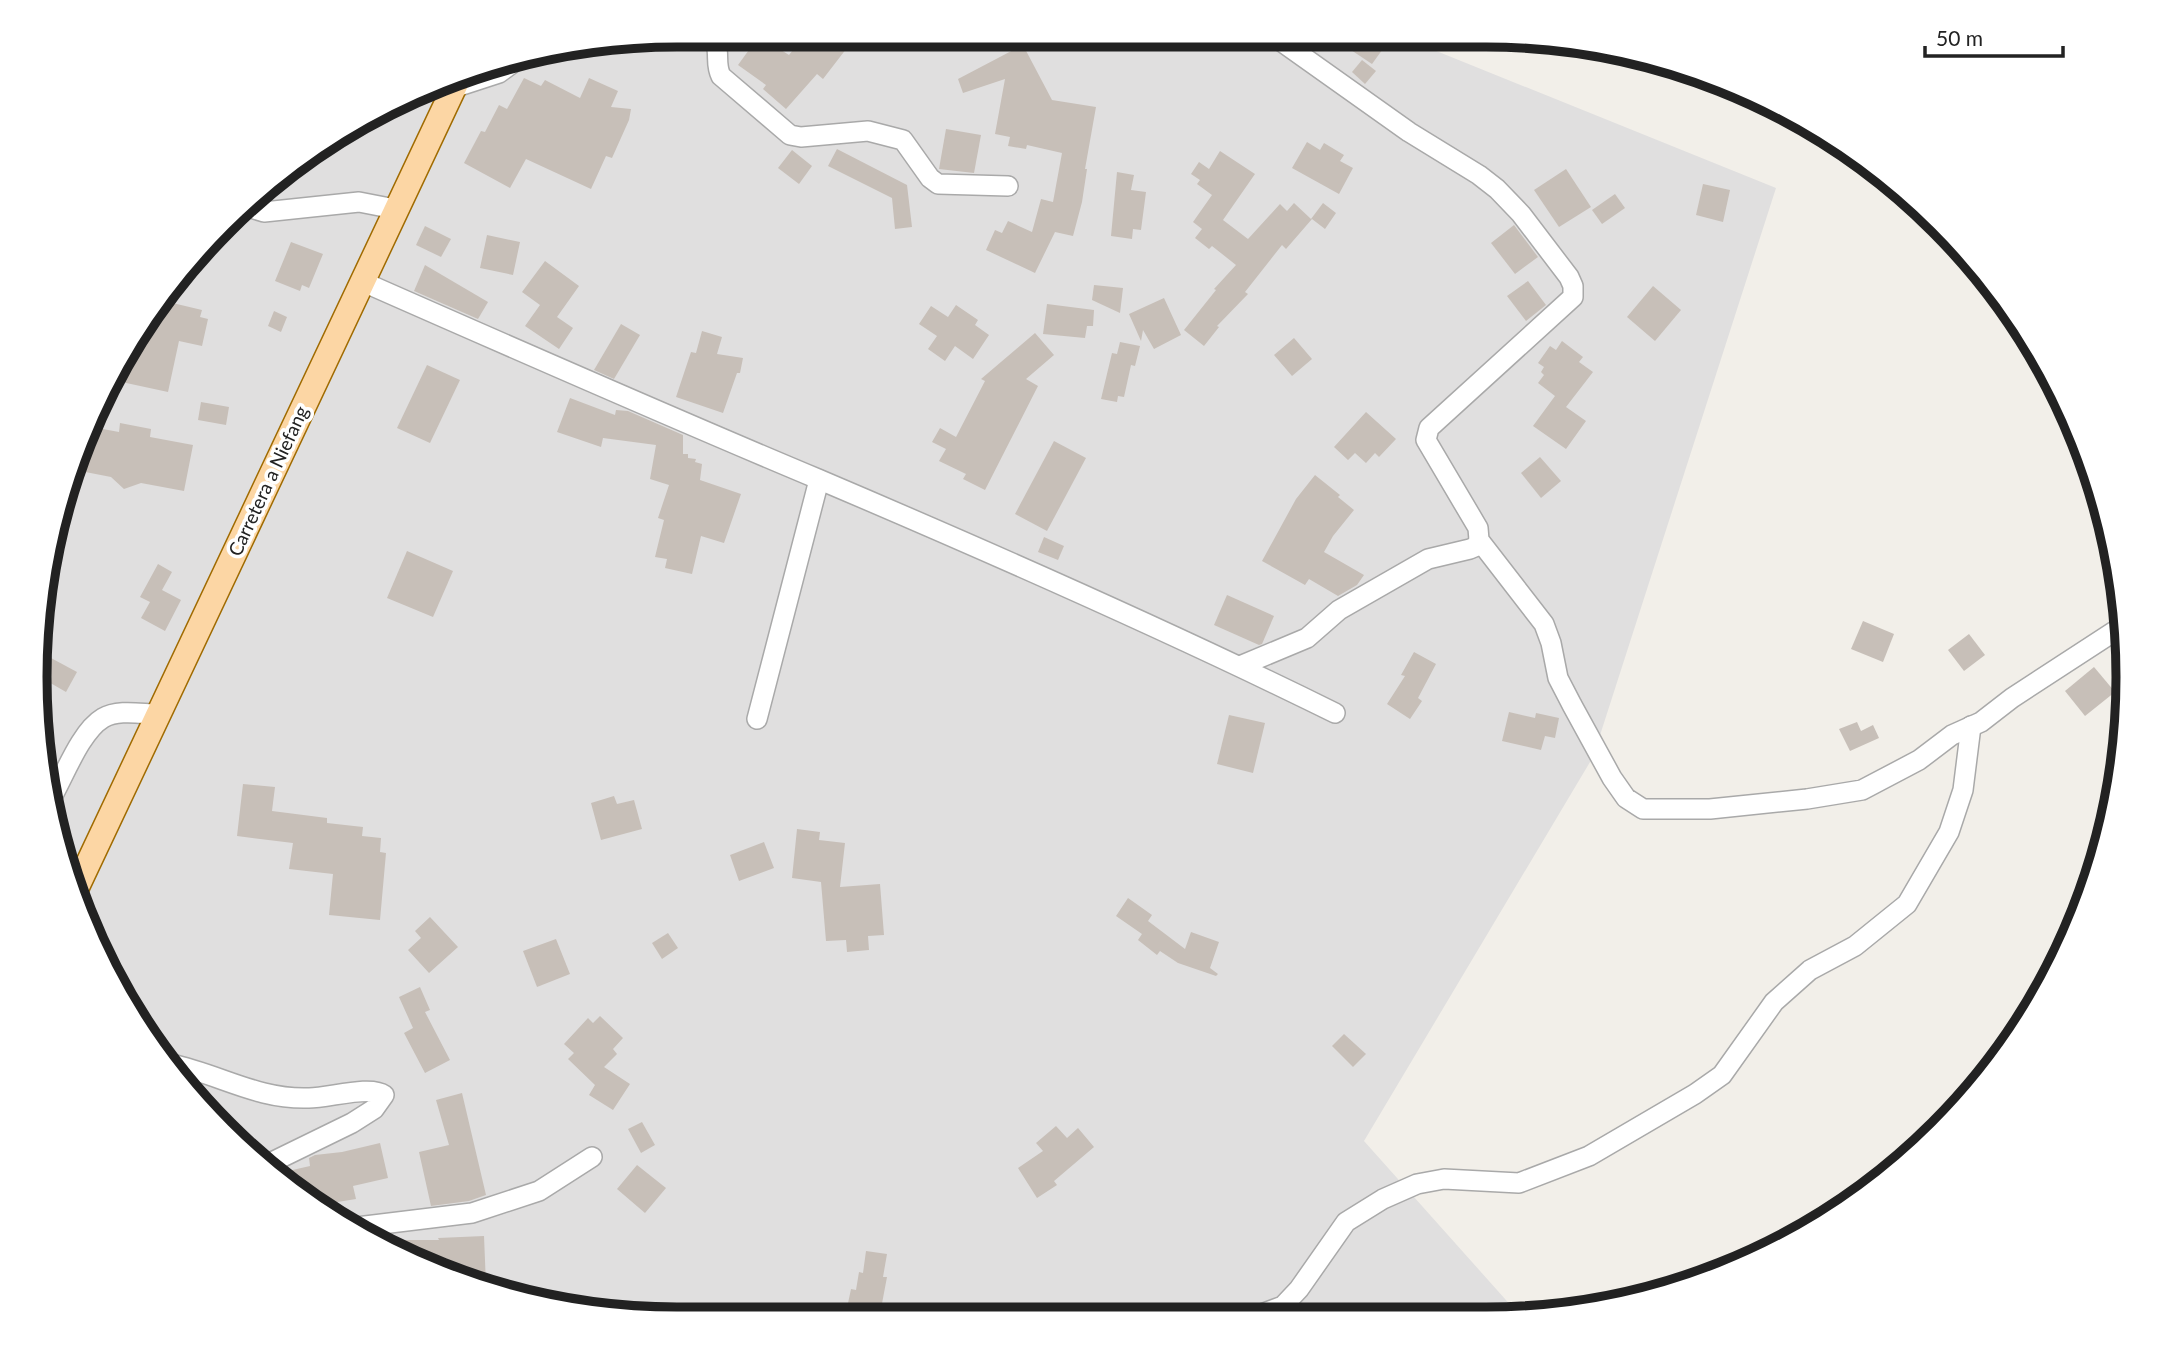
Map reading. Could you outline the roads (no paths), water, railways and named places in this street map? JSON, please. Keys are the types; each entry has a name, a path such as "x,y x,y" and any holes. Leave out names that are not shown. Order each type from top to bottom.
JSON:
{"main road":[{"name":"Carretera a Niefang","path":"81,879 452,89"}],"street":[{"path":"718,47 717,68 721,76 790,135 801,137 868,131 903,140 929,178 938,184 1008,186"},
{"path":"1240,666 1307,638 1339,610 1428,558 1477,546 1478,528 1426,440 1426,434 1429,428 1573,298 1573,286 1569,277 1521,214 1497,189 1409,132 1289,47"},
{"path":"256,210 264,212 359,202 395,209"},
{"path":"361,281 886,507 1240,666 1335,713"},
{"path":"757,719 819,480"},
{"path":"1479,540 1544,624 1558,678 1572,705 1612,778 1626,798 1643,809 1710,809 1807,799 1862,790 1919,760 1952,735 1971,726 2114,632"},
{"path":"57,787 86,734 103,717 118,713 158,714"},
{"path":"1280,1307 1299,1289 1346,1222 1384,1199 1417,1184 1444,1179 1519,1183 1589,1156 1685,1100 1722,1075 1774,1002 1810,970 1855,946 1907,904 1949,832 1963,789 1971,726"},
{"path":"184,1068 268,1096 307,1099 366,1090 379,1091 384,1095 374,1109 352,1123 275,1161"},
{"path":"368,1226 472,1213 539,1191 592,1157"}]}
